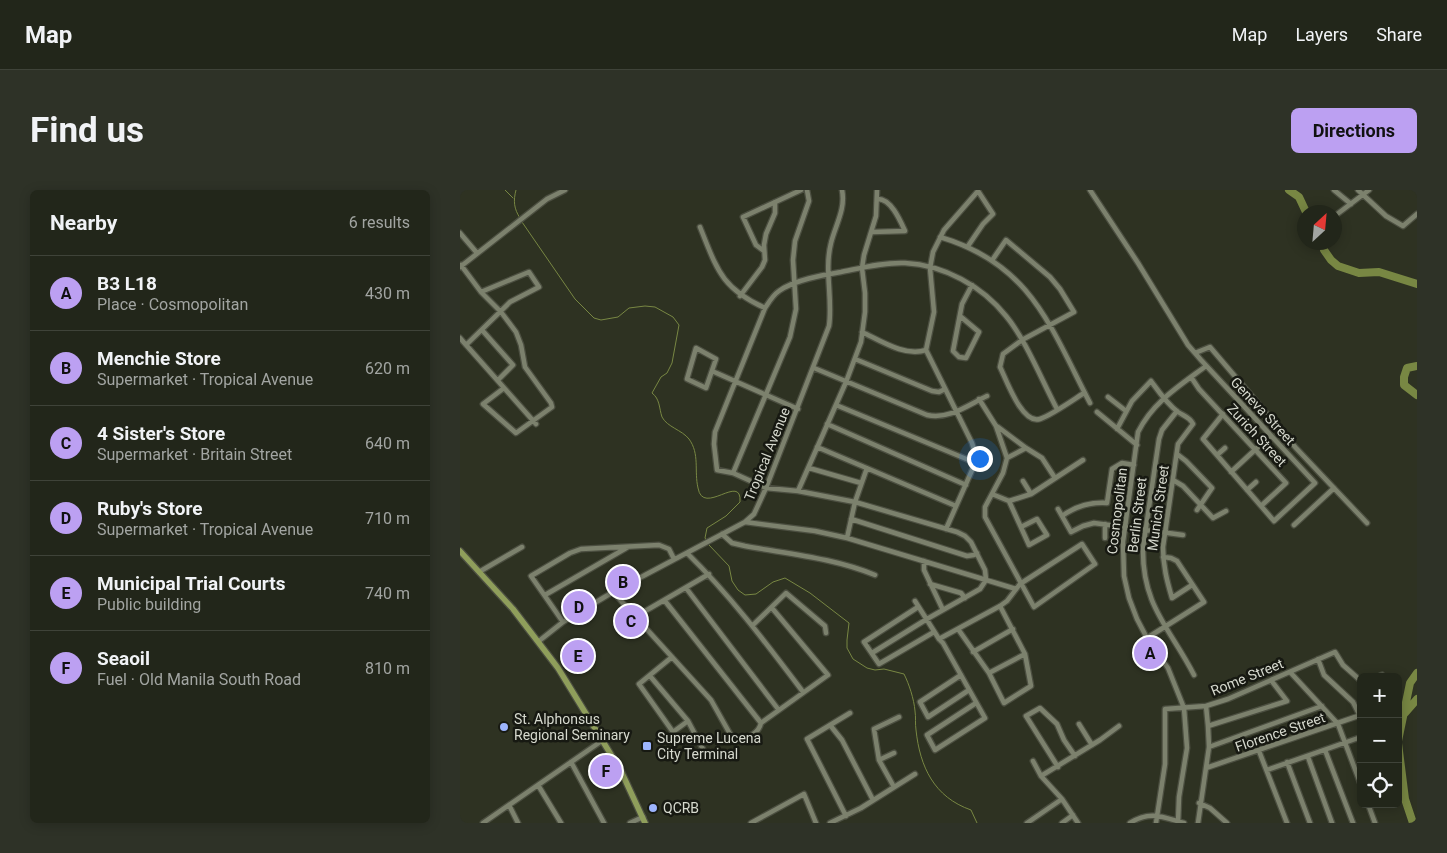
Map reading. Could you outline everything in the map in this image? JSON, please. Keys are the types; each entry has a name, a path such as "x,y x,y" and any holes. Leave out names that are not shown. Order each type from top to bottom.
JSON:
{"main road":[{"path":"460,552 539,641 558,668 630,787 644,820"}],"street":[{"path":"504,388 483,404 516,433 535,422 551,408 552,405 525,367 521,345 516,332 461,266 547,199 565,190"},
{"path":"764,251 756,246 743,216 801,190"},
{"path":"733,474 794,324 796,309 793,260 795,241 809,201 807,190"},
{"name":"Tropical Avenue","path":"539,641 563,622 613,592 745,522 754,514 798,409 829,326 831,305 828,258 842,208 842,190"},
{"path":"798,491 855,359 865,312 862,268 876,216 877,190"},
{"name":"Geneva Street","path":"1090,190 1195,353 1315,483 1274,520 1261,506"},
{"path":"1334,190 1351,204"},
{"path":"1358,190 1386,216 1403,226 1417,214"},
{"path":"1342,211 1369,190"},
{"path":"946,529 976,463 977,454 926,350 934,312 930,268 933,252 940,237 953,218 978,191 993,214 983,224 968,246"},
{"path":"872,232 905,231 899,218 888,204 883,199 878,199"},
{"path":"740,296 762,267 766,234 775,213 775,202"},
{"path":"700,226 713,260 723,278 740,296 765,308"},
{"path":"460,233 477,253"},
{"path":"940,237 968,246 993,259 1028,291 1049,325 1090,403"},
{"path":"993,259 1006,240 1050,277 1060,288 1074,312 1022,340 1003,354 1000,367 1021,409 1026,415 1035,420 1040,419 1084,393"},
{"path":"872,653 926,619 980,589 986,580 987,574 968,538 946,529 855,502 798,491 766,488 733,474 717,470 715,467 715,432 765,308 778,291 794,284 829,274 862,268 902,263 919,264 952,274 972,285 989,298 1007,316 1022,340 1057,409"},
{"path":"481,292 529,272 539,287 510,302 482,330 462,343 535,422"},
{"path":"960,316 980,332 966,358 959,357 953,351 962,304 972,285"},
{"path":"482,330 513,365 498,380"},
{"path":"862,332 909,352 918,353 926,350"},
{"path":"1195,353 1210,347 1296,448 1367,523"},
{"path":"696,348 716,359 712,371 706,388 686,379 696,348"},
{"path":"855,359 932,391 940,392 945,389"},
{"name":"Cosmopolitan","path":"1178,822 1179,797 1187,748 1184,708 1168,668 1147,638 1137,619 1129,598 1122,559 1138,432 1144,420 1172,390 1206,366"},
{"path":"814,368 927,415 942,416 987,396"},
{"path":"712,371 798,409"},
{"name":"Zurich Street","path":"1191,377 1199,389 1286,483 1261,506"},
{"path":"1117,429 1132,401 1151,381 1177,411"},
{"path":"1108,397 1126,412"},
{"path":"939,639 1000,606 1007,601 1020,584 1082,544 1095,564 1034,607 1020,584 985,517 985,508 1004,473 1007,458 996,426 980,400"},
{"path":"836,405 976,463"},
{"name":"Munich Street","path":"1177,411 1192,420 1194,424 1178,444 1163,558 1172,598 1192,585"},
{"name":"Berlin Street","path":"1177,411 1162,430 1158,439 1143,565 1146,585 1154,608 1194,675"},
{"path":"1097,412 1137,445"},
{"path":"1223,414 1203,439 1261,506"},
{"path":"827,424 966,485"},
{"path":"996,426 1042,458 1055,478"},
{"path":"1232,472 1270,436"},
{"path":"817,448 956,506"},
{"path":"1007,458 1026,448"},
{"path":"1217,455 1226,448"},
{"path":"1177,454 1186,460 1212,488 1197,510"},
{"path":"1010,502 1031,494 1083,460"},
{"path":"1062,516 1071,509 1082,505 1107,503 1112,470 1122,463 1134,465"},
{"path":"809,468 861,483"},
{"path":"847,538 855,502 867,468"},
{"path":"1173,480 1183,486 1213,518"},
{"path":"1023,481 1031,494"},
{"path":"1247,490 1256,482"},
{"path":"1294,525 1334,488"},
{"path":"992,494 1010,502 1021,527 1029,545 1047,535 1037,519 1021,527"},
{"path":"1058,509 1072,532 1094,523 1183,534"},
{"path":"1211,524 1213,518 1226,511"},
{"path":"851,519 967,556 977,553"},
{"path":"745,522 815,531 847,538 1016,589"},
{"path":"1104,538 1105,524"},
{"path":"722,534 732,543 830,561 860,568 875,575"},
{"path":"545,595 629,546"},
{"path":"563,622 530,576 575,551 588,548 663,546 669,549 674,559"},
{"path":"479,572 522,547"},
{"path":"687,553 709,574 752,625 803,692"},
{"path":"1147,638 1204,602 1177,561 1171,558 1163,558"},
{"path":"924,561 924,570 943,610"},
{"path":"635,618 709,574"},
{"path":"930,584 961,593 965,598"},
{"path":"686,588 778,709"},
{"path":"613,592 711,700 734,741 755,734 759,730 760,723 828,675 772,608"},
{"path":"752,625 786,594 825,626 826,633"},
{"path":"665,600 760,723"},
{"path":"915,601 934,632 944,643 985,718 935,750 927,735 976,703"},
{"path":"958,630 989,673 1004,703 1031,686 1025,654 1000,606"},
{"path":"918,607 864,642 879,664 934,632"},
{"path":"973,652 1012,629"},
{"name":"Rome Street","path":"1158,816 1165,764 1165,709 1206,706 1228,699 1335,652 1342,666 1357,677"},
{"path":"989,673 1025,654"},
{"path":"672,657 639,684 672,732 688,721"},
{"path":"1318,660 1324,675 1353,702 1357,709"},
{"path":"1290,672 1338,724 1357,774"},
{"path":"961,675 920,702 928,717 969,690"},
{"path":"650,676 688,721 705,753"},
{"path":"1208,726 1287,700 1271,680"},
{"path":"1198,823 1199,803 1209,747 1206,706"},
{"path":"1209,747 1322,706"},
{"path":"1058,766 1026,716 1040,708 1057,724 1064,740 1075,756"},
{"path":"846,816 806,739 850,713"},
{"path":"894,787 879,760 874,730 899,717"},
{"name":"Florence Street","path":"1206,768 1357,717"},
{"path":"1079,724 1092,745"},
{"path":"830,725 842,740 873,800"},
{"path":"1041,776 1075,756 1119,726"},
{"path":"1267,770 1357,738"},
{"path":"483,823 603,740"},
{"path":"1326,750 1353,823"},
{"path":"1260,751 1287,823"},
{"path":"879,760 894,753"},
{"path":"1308,757 1332,823"},
{"path":"1032,761 1041,776 1062,799 1078,823"},
{"path":"571,762 604,823"},
{"path":"1288,762 1310,823"},
{"path":"830,823 846,816 915,774"},
{"path":"538,785 561,823"},
{"path":"751,823 804,794 816,823"},
{"path":"1027,823 1062,799"},
{"path":"1199,803 1210,808 1227,823"},
{"path":"509,805 518,823"},
{"path":"1369,808 1375,823"},
{"path":"1062,823 1073,815"},
{"path":"1130,823 1144,816 1158,816 1184,823"},
{"path":"1156,823 1158,816"},
{"path":"630,823 644,820"}],"waterway":[{"path":"505,190 513,198"},
{"path":"516,190 515,205 520,218"},
{"path":"1289,190 1299,197 1303,205"},
{"path":"522,222 575,299 594,318 601,320 618,317 629,308 645,306 655,307 673,317 679,325 672,363 652,393 658,401 664,420 686,436 692,445 696,457 697,482 701,496 707,498 714,497 735,491 739,494 740,502 726,516 707,528 705,538 707,541"},
{"path":"1324,250 1338,266 1359,273 1379,272 1417,284"},
{"path":"1417,366 1407,368 1404,377 1404,385 1417,395"},
{"path":"709,545 729,566 732,581 738,590 745,595 756,594 773,582 785,578 810,593 849,623 847,648 853,659 867,668 875,670 884,669 904,674 914,702 918,744 925,768 938,789 947,797 971,810 977,823"},
{"path":"1402,722 1410,683 1417,673"},
{"path":"1405,713 1417,699"},
{"path":"1400,763 1405,799 1413,823"}],"place":[{"name":"Menchie Store","path":"623,582"},
{"name":"Ruby's Store","path":"579,607"},
{"name":"4 Sister's Store","path":"631,621"},
{"name":"B3 L18","path":"1150,653"},
{"name":"Municipal Trial Courts","path":"578,656"},
{"name":"St. Alphonsus Regional Seminary","path":"504,727"},
{"name":"Supreme Lucena City Terminal","path":"647,746"},
{"name":"Seaoil","path":"606,771"},
{"name":"QCRB","path":"653,808"}]}
